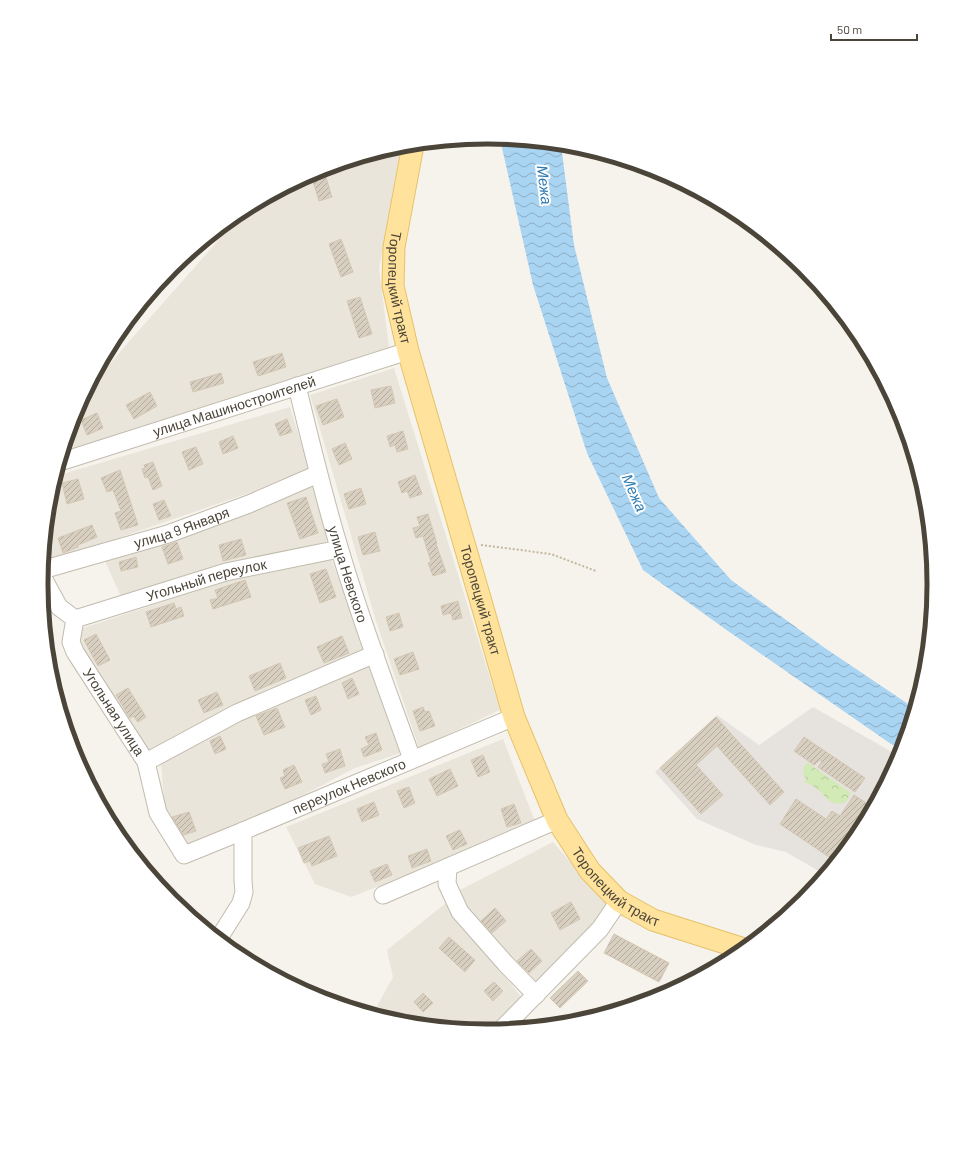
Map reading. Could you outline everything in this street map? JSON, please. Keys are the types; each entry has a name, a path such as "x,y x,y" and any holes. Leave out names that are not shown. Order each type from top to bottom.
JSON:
{"main road":[{"name":"Торопецкий тракт","path":"413,151 394,247 393,286 408,351 514,717 557,820 590,871 619,901 653,920 736,946"}],"street":[{"name":"улица Машиностроителей","path":"66,460 408,351"},
{"name":"улица Невского","path":"297,386 318,474 339,549 374,654 412,759"},
{"name":"улица 9 Января","path":"49,568 168,534 249,504 318,474"},
{"name":"Угольный переулок","path":"75,619 226,572 339,549"},
{"path":"48,587 59,607 75,619"},
{"name":"Угольная улица","path":"75,619 71,642 75,652 146,762 158,813 184,854"},
{"path":"146,762 237,713 374,654"},
{"name":"переулок Невского","path":"184,854 243,831 514,717"},
{"path":"383,895 557,820"},
{"path":"222,934 241,904 244,892 243,831"},
{"path":"448,867 447,884 460,912 504,963 536,995"},
{"path":"508,1023 600,929 619,901"}],"path":[{"path":"464,542 551,554 596,571"}],"shaded area":[{"path":"400,154 379,269 389,347 69,450 81,416 102,373 228,229 268,203 319,178 374,159"},
{"path":"394,368 500,710 419,748 376,621 310,395"},
{"path":"290,407 310,472 49,562 56,498 62,474"},
{"path":"313,485 328,541 209,572 122,599 105,561"},
{"path":"331,558 364,648 252,700 149,752 76,639 83,628 250,574"},
{"path":"368,666 404,752 355,768 265,815 181,846 165,816 161,761 230,722"},
{"path":"813,707 894,753 868,804 836,852 820,872 786,852 756,845 697,819 655,772 717,715 759,745"},
{"path":"503,739 536,824 351,897 315,884 286,827"},
{"path":"553,842 607,905 602,920 534,986 488,936 456,892"},
{"path":"446,903 522,998 496,1024 459,1023 430,1020 378,1010 376,1008 393,977 387,950"}],"green space":[{"path":"808,763 851,793 845,803 832,802 815,787 804,782 806,778 803,775 804,766"}],"water":[{"name":"Межа","path":"501,144 562,151 574,245 607,378 659,498 731,580 822,646 910,705 896,746 728,631 643,570 587,453 533,285"}],"building":[{"path":"325,176 332,197 319,201 313,181"},
{"path":"341,239 353,272 341,277 329,244"},
{"path":"360,297 372,334 359,338 347,301"},
{"path":"282,353 286,367 258,376 253,362"},
{"path":"221,373 224,383 193,392 190,382"},
{"path":"391,386 395,403 375,408 371,390"},
{"path":"150,392 157,406 134,419 126,405"},
{"path":"337,399 344,417 323,425 316,406"},
{"path":"97,413 103,428 87,435 81,420"},
{"path":"287,419 292,432 280,436 275,424"},
{"path":"403,431 408,449 397,452 395,445 390,447 387,436"},
{"path":"233,436 238,448 223,454 219,442"},
{"path":"345,443 352,459 339,465 332,449"},
{"path":"196,447 203,464 189,470 182,452"},
{"path":"153,462 162,486 153,490 148,477 145,478 142,469 145,468 144,465"},
{"path":"120,470 138,525 121,530 115,513 121,511 113,490 107,492 101,478"},
{"path":"415,475 422,494 410,498 407,491 402,493 398,482"},
{"path":"78,479 84,499 67,504 62,483"},
{"path":"361,488 366,504 349,509 344,494"},
{"path":"306,497 318,533 300,539 287,503"},
{"path":"164,500 171,516 159,520 153,504"},
{"path":"428,514 436,544 446,572 433,576 428,563 431,562 423,536 416,538 413,528 420,526 417,517"},
{"path":"92,525 97,537 63,553 58,538"},
{"path":"375,532 380,551 363,555 358,537"},
{"path":"241,539 246,555 223,561 219,545"},
{"path":"177,542 183,559 168,564 162,547"},
{"path":"136,557 138,567 121,571 119,562"},
{"path":"326,569 336,597 320,603 310,574"},
{"path":"245,580 251,597 213,609 210,600 218,598 215,590"},
{"path":"458,601 462,618 453,620 451,613 443,615 441,606"},
{"path":"174,603 176,609 181,607 184,616 151,627 146,612"},
{"path":"399,613 403,627 390,631 386,617"},
{"path":"96,634 110,660 98,666 84,640"},
{"path":"342,636 349,653 324,663 317,647"},
{"path":"413,652 419,669 400,675 394,659"},
{"path":"280,663 286,678 255,691 249,676"},
{"path":"352,678 359,694 348,699 342,683"},
{"path":"128,688 146,717 138,722 133,716 130,718 116,695"},
{"path":"217,692 223,705 204,713 198,700"},
{"path":"316,696 321,710 311,715 305,700"},
{"path":"423,707 425,712 429,711 435,726 420,731 413,711"},
{"path":"277,708 285,727 264,735 256,716"},
{"path":"716,717 784,792 770,805 717,746 696,765 723,795 701,814 660,768"},
{"path":"376,733 382,750 364,757 361,749 369,745 365,737"},
{"path":"220,736 226,749 215,754 210,741"},
{"path":"804,737 865,778 855,792 818,767 822,761 820,760 814,765 794,751"},
{"path":"340,749 345,766 325,773 322,764 329,762 326,754"},
{"path":"483,755 490,772 478,777 471,760"},
{"path":"294,765 302,782 285,789 280,778 285,776 283,770"},
{"path":"450,769 458,786 437,796 429,779"},
{"path":"409,787 415,803 404,808 397,791"},
{"path":"854,795 868,804 831,858 780,824 796,799 826,819 832,811 840,816"},
{"path":"374,802 379,815 362,822 357,809"},
{"path":"514,804 521,823 507,827 501,809"},
{"path":"189,812 196,831 183,835 172,817"},
{"path":"460,830 467,844 453,850 446,836"},
{"path":"329,836 337,856 312,866 310,861 304,863 298,848"},
{"path":"427,849 431,861 412,868 408,856"},
{"path":"387,864 392,875 375,882 370,871"},
{"path":"571,902 580,919 560,930 551,913"},
{"path":"495,908 506,921 492,933 481,921"},
{"path":"614,934 669,963 659,982 604,953"},
{"path":"449,937 475,960 465,972 439,948"},
{"path":"531,949 542,961 529,973 517,961"},
{"path":"578,971 588,981 560,1008 550,998"},
{"path":"494,982 503,991 493,1001 484,991"},
{"path":"423,993 433,1003 423,1012 414,1002"}]}
